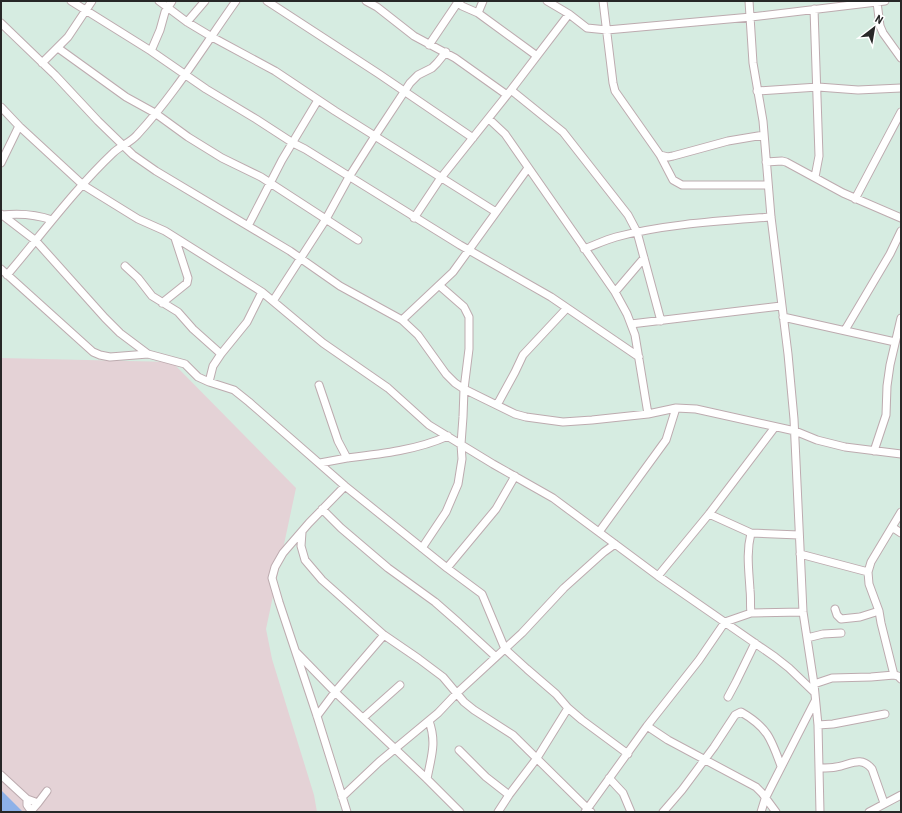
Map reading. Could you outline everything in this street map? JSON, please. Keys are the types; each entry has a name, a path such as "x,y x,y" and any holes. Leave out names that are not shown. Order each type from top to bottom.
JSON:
{"street":[{"path":"72,1 85,11 151,50 206,89 414,218 551,297 640,357"},
{"path":"42,63 58,48 76,27 92,1"},
{"path":"159,1 187,22 275,71 318,100 496,212"},
{"path":"151,50 160,30 167,7 172,1"},
{"path":"187,22 205,1"},
{"path":"7,275 52,220 112,153 137,135 185,75 236,1"},
{"path":"267,1 473,138"},
{"path":"366,1 378,4 414,36 429,45 446,52 509,92 563,132 628,216 636,232 661,321"},
{"path":"478,13 483,1"},
{"path":"546,1 569,14 588,28 606,30 751,17 881,1 880,26 901,58"},
{"path":"603,1 612,83 615,91 660,155 673,180 682,185 768,185"},
{"path":"749,1 753,63 764,135 770,217 788,354 795,431 803,612 814,684 818,725 820,812"},
{"path":"821,1 829,7"},
{"path":"429,45 457,2 462,6 478,13 537,56"},
{"path":"814,9 818,87 819,156 816,178"},
{"path":"414,218 441,178 489,119 569,14"},
{"path":"1,22 133,155 156,171 301,258 340,286 402,320 418,336 446,374 464,389 515,414 563,422 648,414 676,408 696,409 795,431 816,440 845,447 901,454"},
{"path":"58,48 126,98 155,113 188,137 222,158 271,183 358,240"},
{"path":"273,301 326,219 349,177 404,92 418,75 432,68 446,52"},
{"path":"757,90 818,87 858,90 901,88"},
{"path":"248,226 282,160 318,100"},
{"path":"1,107 19,126 83,185 138,219 155,226 176,238 262,292 323,343 381,384 429,425 492,464 553,498 658,576 789,668 814,692"},
{"path":"855,199 901,112"},
{"path":"489,119 505,134 615,292 627,314 635,335 640,357 648,414"},
{"path":"1,163 19,126"},
{"path":"660,155 668,157 728,141 764,135"},
{"path":"766,162 782,161 793,165 855,199 901,218"},
{"path":"402,320 440,286 453,272 528,168"},
{"path":"2,215 27,213 40,215 52,220"},
{"path":"2,215 36,241 105,318 120,333 148,354"},
{"path":"584,248 636,232 712,222 770,217"},
{"path":"845,330 890,254 901,231"},
{"path":"162,303 187,282 188,278 176,238"},
{"path":"615,292 644,258"},
{"path":"125,266 138,278 152,296 162,303 174,308 184,321 221,354"},
{"path":"1,269 93,352 110,357 148,354 161,357 185,364 198,377 234,390 287,433 345,486 447,568 482,594 505,649 556,694 568,708 582,720 628,754"},
{"path":"422,548 446,512 458,484 462,459 461,444 464,389 469,349 470,317 464,307 440,286"},
{"path":"209,382 214,366 221,354 247,322 262,292"},
{"path":"631,324 781,306"},
{"path":"497,405 523,355 566,308"},
{"path":"783,317 895,342"},
{"path":"874,451 886,415 888,381 901,318"},
{"path":"319,385 335,432 347,458"},
{"path":"599,532 666,440 676,408"},
{"path":"658,576 709,514 775,427"},
{"path":"320,463 394,452 435,442 448,436"},
{"path":"447,568 496,509 515,476"},
{"path":"345,486 322,509 283,553 275,567 272,578 347,812"},
{"path":"322,509 341,528 388,568 435,602 496,657"},
{"path":"894,675 879,611 869,584 868,572 871,562 901,512"},
{"path":"709,514 751,533 799,535"},
{"path":"892,527 901,533"},
{"path":"302,532 301,546 305,560 322,580 384,635 419,658 443,677 464,702 513,735 588,811 609,778 647,726 699,660 725,622 751,613 803,612"},
{"path":"751,533 748,543 751,613"},
{"path":"342,797 394,749 428,721 533,622 564,588 615,544"},
{"path":"800,554 868,572"},
{"path":"835,609 837,615 841,618 856,617 879,611"},
{"path":"807,638 823,634 841,633"},
{"path":"317,716 335,692 384,635"},
{"path":"728,697 755,644"},
{"path":"295,650 335,692 460,812"},
{"path":"814,684 832,678 894,675 901,679"},
{"path":"363,718 400,685"},
{"path":"761,812 765,799 815,700"},
{"path":"498,812 537,758 568,708"},
{"path":"663,812 682,790 714,747 735,715 741,712 754,720 766,731 773,742 781,766"},
{"path":"818,725 829,725 885,714"},
{"path":"427,779 433,747 433,733 428,721"},
{"path":"647,726 668,740 756,788 762,793 776,812"},
{"path":"458,750 486,777 509,795"},
{"path":"820,768 834,768 858,762 868,765 872,769 884,803"},
{"path":"1,775 27,799 38,803"},
{"path":"609,778 623,793 631,812"},
{"path":"27,799 27,805 31,811 47,791"},
{"path":"869,812 901,795"}],"shaded area":[{"path":"1,358 172,362 296,488 266,629 272,659 314,795 317,812 1,812"},
{"path":"1,790 23,812 1,812"}]}
